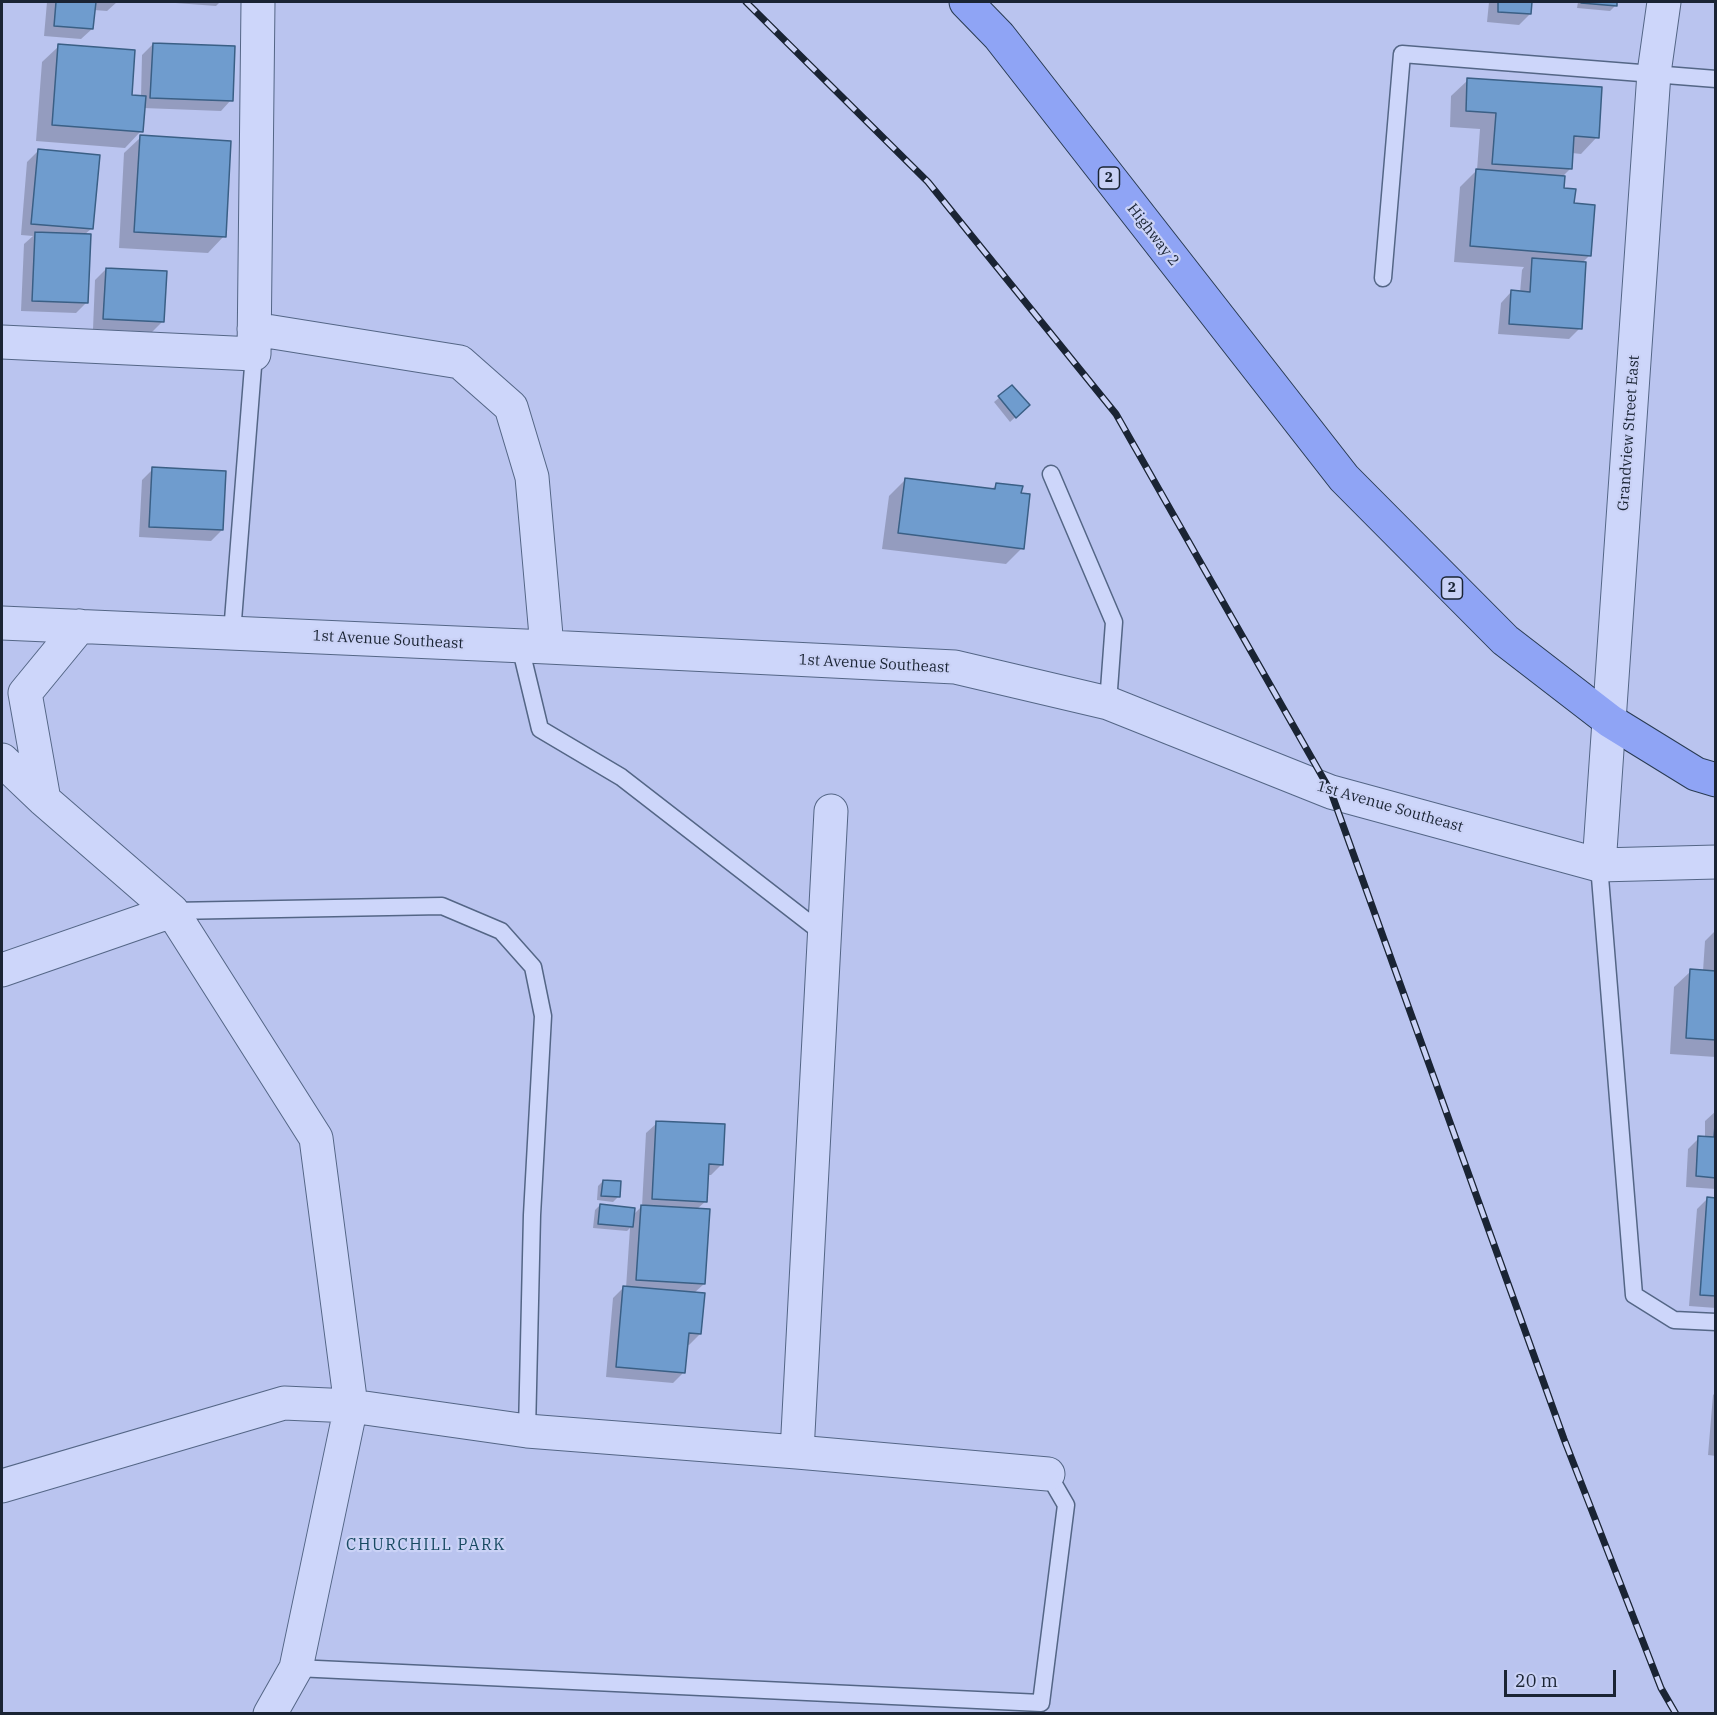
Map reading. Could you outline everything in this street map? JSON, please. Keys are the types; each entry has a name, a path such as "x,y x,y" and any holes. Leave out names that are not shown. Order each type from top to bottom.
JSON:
{"main road":[{"name":"Highway 2","path":"966,2 999,36 1248,358 1344,478 1496,632 1610,721"},
{"name":"2","path":"1610,721 1696,774 1716,780"}],"street":[{"path":"254,341 258,2"},
{"name":"Grandview Street East","path":"1599,865 1654,73 1664,2"},
{"path":"2,342 254,341 460,362 511,406 532,477 534,646"},
{"name":"1st Avenue Southeast","path":"2,623 534,646 955,668 1108,703 1330,792 1599,865 1716,862"},
{"path":"44,800 25,693 80,626"},
{"path":"2,760 44,800 172,911 316,1138 351,1406 296,1668 270,1713"},
{"path":"797,1452 831,811"},
{"path":"2,970 172,911"},
{"path":"2,1486 284,1403 351,1406 527,1431 1048,1474"}],"lane":[{"path":"1383,278 1402,54 1716,79"},
{"path":"232,633 254,341"},
{"path":"1051,474 1114,622 1108,703"},
{"path":"534,646 540,729 621,777 825,935"},
{"path":"1599,865 1634,1295 1674,1320 1716,1322"},
{"path":"172,911 442,906 501,931 532,967 543,1016 532,1215 527,1431"},
{"path":"296,1668 1041,1703 1066,1505 1048,1474"}],"building":[{"path":"56,2 96,2 93,29 54,26"},
{"path":"1498,2 1532,2 1531,14 1498,12"},
{"path":"1617,2 1617,6 1581,3"},
{"path":"153,43 235,46 233,101 150,98"},
{"path":"58,44 135,50 132,95 146,96 143,132 52,125"},
{"path":"1467,78 1602,87 1599,138 1574,136 1572,169 1492,164 1496,113 1466,111"},
{"path":"140,135 231,141 226,237 134,232"},
{"path":"38,149 100,155 93,229 31,224"},
{"path":"1476,169 1565,176 1564,188 1576,189 1574,203 1595,205 1591,256 1470,246"},
{"path":"35,232 91,234 88,303 32,301"},
{"path":"1532,258 1586,262 1582,329 1509,324 1511,290 1530,292"},
{"path":"106,268 167,271 164,322 103,319"},
{"path":"1012,385 1030,405 1016,418 998,396"},
{"path":"152,467 226,471 223,530 149,527"},
{"path":"905,478 995,489 996,483 1023,486 1021,493 1030,494 1024,549 898,533"},
{"path":"1690,969 1716,971 1716,1040 1686,1038"},
{"path":"1716,1113 1716,1178 1696,1176 1698,1136 1714,1137"},
{"path":"656,1121 725,1124 723,1165 709,1164 707,1202 652,1199"},
{"path":"603,1180 621,1181 620,1197 601,1196"},
{"path":"1707,1197 1716,1198 1716,1296 1700,1295"},
{"path":"600,1204 635,1208 633,1227 598,1224"},
{"path":"641,1205 710,1209 705,1284 636,1280"},
{"path":"623,1286 705,1293 701,1334 689,1333 685,1373 616,1367"}],"railway":[{"path":"746,2 928,182 1116,414 1331,792 1564,1439 1661,1688 1676,1714"}],"district":[{"name":"CHURCHILL PARK","path":"426,1545"}]}
